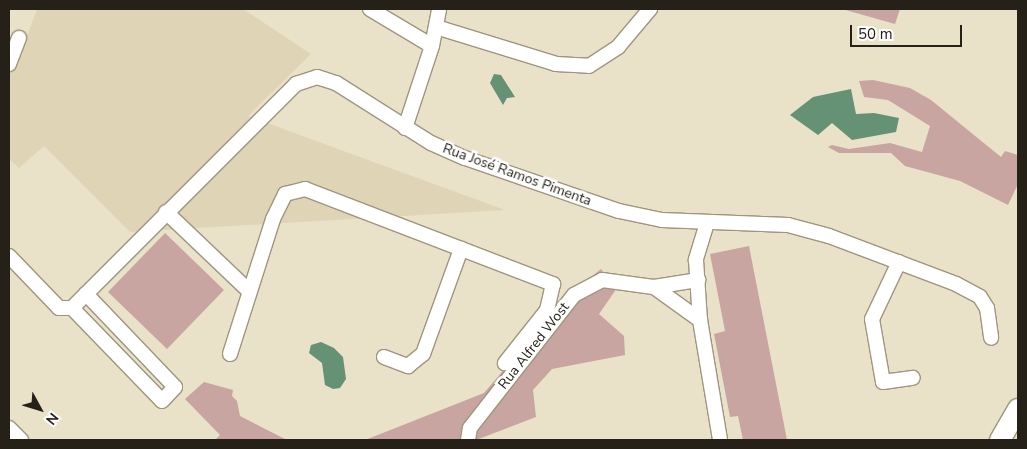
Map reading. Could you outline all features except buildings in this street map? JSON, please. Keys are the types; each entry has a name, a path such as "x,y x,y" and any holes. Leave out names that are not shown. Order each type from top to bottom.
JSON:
{"main road":[{"path":"1000,440 1018,409"}],"street":[{"path":"370,9 432,46"},
{"path":"405,128 432,46 438,9"},
{"path":"436,27 556,64 589,66 618,47 650,9"},
{"path":"9,64 19,38"},
{"name":"Rua José Ramos Pimenta","path":"72,308 296,84 317,77 336,83 405,128 465,158 619,211 707,223 788,225 829,236 900,262 956,284 980,297 987,308 991,338"},
{"path":"230,354 272,219 286,194 305,189 553,284 547,310 505,363"},
{"path":"166,212 249,291"},
{"path":"707,223 696,260 700,320 720,440"},
{"path":"384,357 408,366 422,354 461,249"},
{"path":"9,256 59,308 72,308 162,401 176,387 86,294"},
{"path":"900,262 872,318 883,382 913,378"},
{"name":"Rua Alfred Wost","path":"468,440 470,428 574,295 602,280 654,287 700,320"},
{"path":"654,287 698,280"},
{"path":"9,428 21,440"}],"shaded area":[{"path":"37,9 243,9 311,54 248,116 505,210 130,232 44,146 19,168 9,159 9,74 17,63"},
{"path":"842,9 900,9 895,24"},
{"path":"494,74 501,75 515,97 507,98 503,105 490,83"},
{"path":"873,80 910,88 931,100 1001,157 1005,151 1018,155 1018,184 1008,205 960,181 905,166 891,153 839,153 828,147 832,145 849,149 890,143 922,152 930,126 888,100 864,97 859,81"},
{"path":"851,89 856,114 874,113 899,118 896,132 852,140 832,123 818,135 790,115 813,97"},
{"path":"165,233 224,290 167,349 108,292"},
{"path":"749,246 787,440 743,440 738,416 730,417 714,334 725,331 710,254"},
{"path":"601,269 617,288 599,314 624,336 625,355 552,369 533,390 536,417 476,440 365,440 484,393 564,299"},
{"path":"321,342 334,348 343,357 346,379 340,388 333,389 325,385 322,363 309,353 311,345"},
{"path":"204,382 233,390 232,396 237,401 240,416 287,440 215,440 220,435 185,399"}]}
